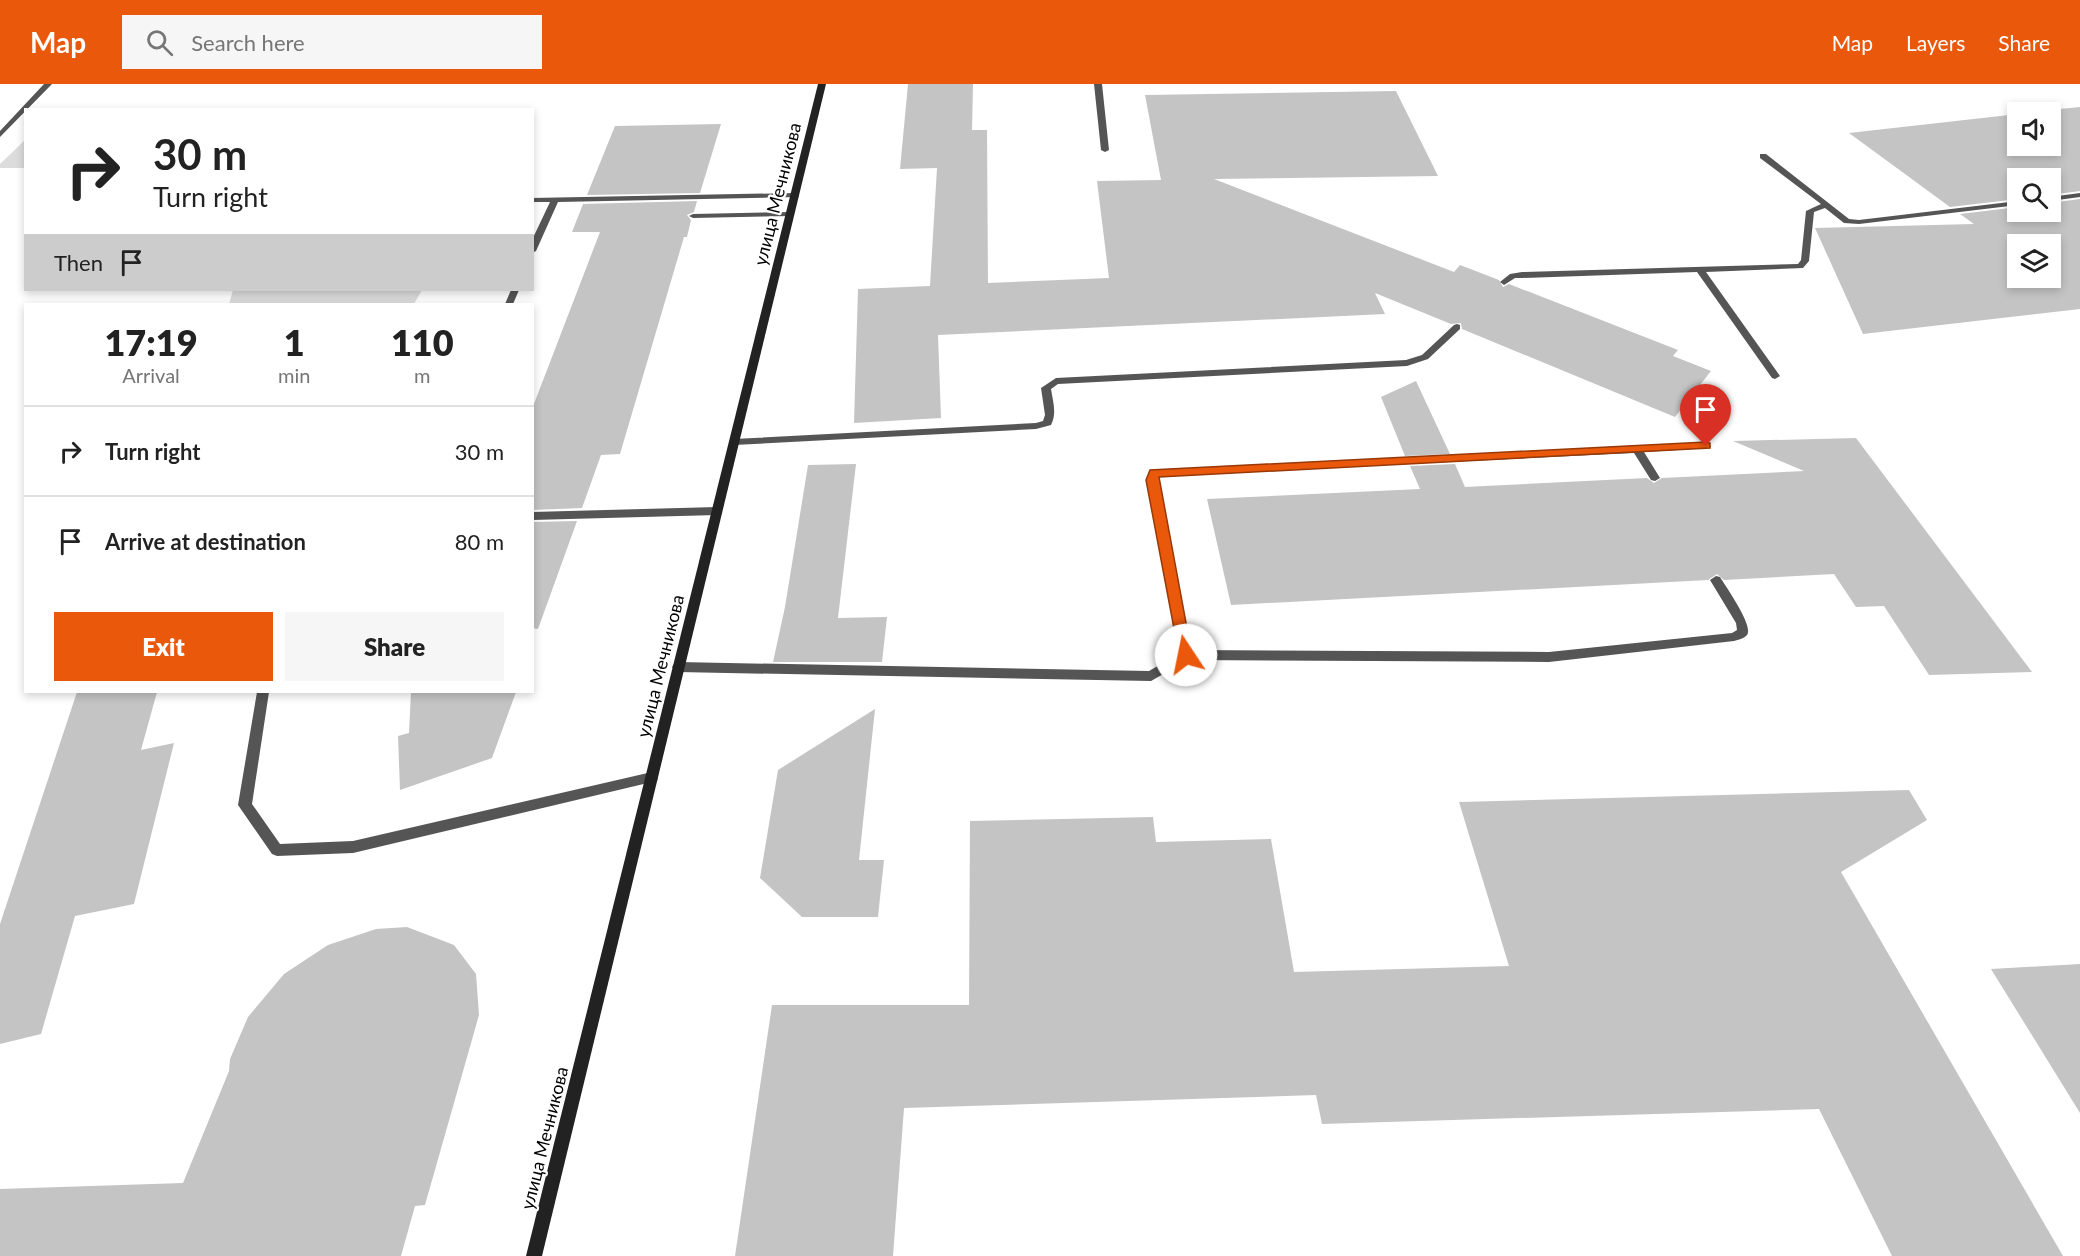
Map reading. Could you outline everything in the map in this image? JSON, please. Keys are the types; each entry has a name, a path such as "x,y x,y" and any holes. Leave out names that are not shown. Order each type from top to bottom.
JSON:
{"main road":[{"name":"улица Мечникова","path":"534,1256 822,84"}],"lane":[{"path":"25,108 48,84"},
{"path":"1098,84 1105,150"},
{"path":"0,135 24,110"},
{"path":"1763,156 1824,206 1847,221 1863,222 2007,204"},
{"path":"534,200 795,195"},
{"path":"2061,198 2080,195"},
{"path":"534,246 555,199"},
{"path":"1503,282 1513,276 1522,275 1800,266 1805,261 1810,211 1824,206"},
{"path":"693,216 790,214"},
{"path":"1863,222 1871,228"},
{"path":"1700,270 1775,376"},
{"path":"734,442 1036,426 1047,423 1050,415 1046,388 1050,382 1407,363 1425,357 1457,327"},
{"path":"1186,655 1152,480 1154,473 1706,446"},
{"path":"1637,449 1655,478"},
{"path":"534,516 717,511"},
{"path":"678,667 1150,676 1186,655 1549,657 1734,637 1743,632 1742,623 1716,580"},
{"path":"263,693 245,805 277,850 353,847 652,777"}],"shaded area":[{"path":"24,141 24,168 0,168 0,164"},
{"path":"233,291 421,291 415,303 229,303"}],"building":[{"path":"908,84 973,84 972,130 987,130 988,283 1109,278 1097,181 1161,180 1145,95 1396,91 1438,176 1214,179 1454,272 1460,265 1499,280 1503,287 1509,284 1678,350 1673,356 1711,371 1675,417 1462,329 1461,323 1451,324 1375,293 1385,314 938,335 941,418 854,423 858,289 930,286 937,168 900,169"},
{"path":"2080,107 2080,191 2061,194 2061,168 2007,168 2007,200 1950,207 1849,133 2007,115 2007,156 2061,156 2061,109"},
{"path":"721,124 700,193 587,195 615,126"},
{"path":"2080,199 2080,309 1863,334 1815,228 1974,224 1960,214 2007,208 2007,222 2061,222 2061,202"},
{"path":"697,201 694,212 687,215 691,220 687,237 684,237 620,454 601,455 582,508 534,510 534,404 600,232 572,232 583,204"},
{"path":"1416,381 1450,454 1405,456 1381,397"},
{"path":"1856,438 2032,672 1929,675 1884,606 1856,607 1834,574 1724,580 1717,574 1708,580 1231,605 1207,499 1420,489 1410,466 1455,464 1465,487 1647,478 1654,483 1662,478 1804,471 1733,441"},
{"path":"856,464 838,618 887,617 882,662 773,662 785,607 808,465"},
{"path":"577,521 538,629 534,628 534,522"},
{"path":"77,693 157,693 141,750 174,743 134,904 75,916 41,1034 0,1044 0,924"},
{"path":"411,693 516,693 492,758 400,790 398,736 409,733"},
{"path":"875,709 859,860 884,860 878,917 802,917 760,878 778,770"},
{"path":"1909,790 1927,820 1841,872 2063,1256 1892,1256 1819,1109 1322,1124 1316,1095 904,1108 893,1256 735,1256 772,1005 969,1005 970,821 1153,817 1156,842 1271,839 1294,972 1509,966 1459,802"},
{"path":"407,927 454,945 476,974 479,1015 425,1205 415,1206 401,1256 0,1256 0,1189 183,1183 229,1071 230,1059 248,1017 284,974 328,945 376,929"},
{"path":"2080,964 2080,1113 1991,969"}],"route":[{"path":"1186,655 1152,480 1154,473 1706,446"}]}
